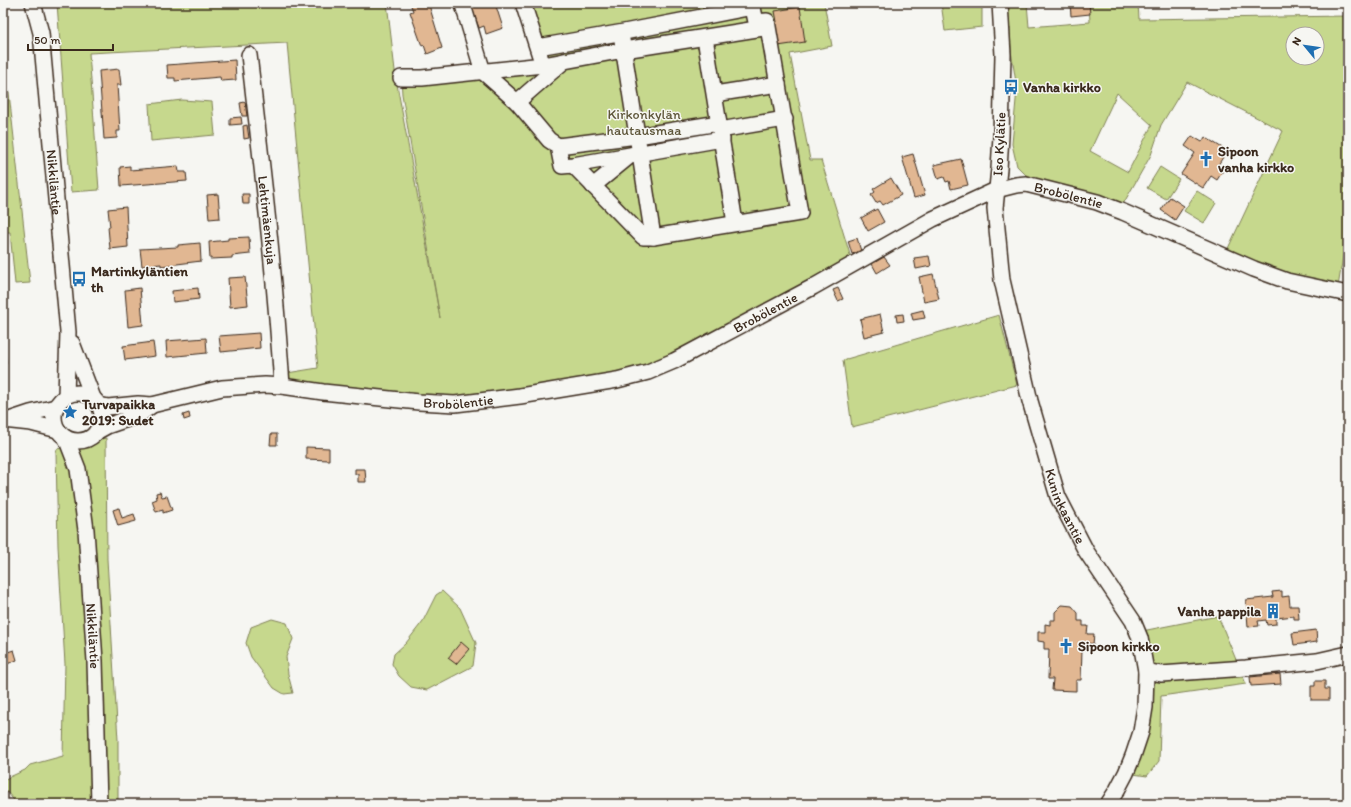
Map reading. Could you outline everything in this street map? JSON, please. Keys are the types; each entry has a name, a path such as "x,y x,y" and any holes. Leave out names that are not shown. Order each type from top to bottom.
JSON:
{"street":[{"name":"Nikkiläntie","path":"33,3 41,34 68,332 61,402"},
{"name":"Nikkiläntie","path":"41,34 45,3"},
{"path":"523,3 543,65"},
{"name":"Iso Kylätie","path":"996,190 999,169 1003,55 1000,3"},
{"path":"463,5 482,72 517,102 549,140 558,146 637,136 720,131"},
{"path":"538,47 620,33 752,5 756,22 767,21"},
{"path":"401,78 422,78 543,65 624,50 763,28 767,21"},
{"path":"573,165 643,237 653,237 735,222 800,213 767,21"},
{"path":"620,33 637,136 636,154 653,237"},
{"path":"705,38 735,222"},
{"name":"Lehtimäenkuja","path":"249,55 277,316 282,386"},
{"path":"517,102 565,61"},
{"path":"714,94 778,84"},
{"path":"558,146 562,166 573,165 636,154 720,131 784,119"},
{"path":"593,186 636,154"},
{"name":"Brobölentie","path":"96,401 108,407 138,404 152,405 222,388 250,385 282,386 323,392 419,402 454,404 520,396 617,380 648,372 674,361 807,291 933,218 996,190 1016,184 1026,184 1098,202 1267,274 1287,281 1348,294"},
{"name":"Kuninkaantie","path":"996,190 995,208 1002,280 1030,401 1058,496 1086,551 1133,621 1140,638 1146,671 1145,707 1141,732 1126,773 1108,804"},
{"name":"Nikkiläntie","path":"68,332 96,401"},
{"path":"80,393 86,394 96,401 101,411 102,419 100,426 92,435 81,441 73,440 62,434 31,423 6,420 61,402 72,394 80,393"},
{"path":"61,402 54,415 55,423 62,434"},
{"name":"Brobölentie","path":"92,435 107,426 139,415 152,405"},
{"name":"Nikkiläntie","path":"62,434 78,468 86,530 95,661 99,804"},
{"name":"Nikkiläntie","path":"78,468 92,435"},
{"path":"1146,671 1162,674 1246,668 1317,661 1348,654"}],"green space":[{"name":"Kirkonkylän hautausmaa","path":"57,3 387,3 396,79 440,318 402,94 401,78 541,62 521,3 824,3 832,46 790,54 810,160 821,160 851,258 648,372 455,404 282,386 281,374 318,368 287,43 89,53 99,190 71,192"},
{"path":"941,3 982,3 982,27 945,31"},
{"path":"1000,3 1027,3 1029,27 1090,22 1089,3 1138,3 1139,19 1348,16 1348,226 1337,293 1224,257 1283,131 1187,82 1161,125 1151,155 1122,206 1026,175 1017,166 1012,144 1017,89 1011,51 1010,28 1002,28","holes":["1117,93 1152,125 1128,172 1090,151"]},
{"path":"3,37 4,66 6,66 30,283 15,284 10,232 3,232"},
{"path":"182,100 212,102 215,135 151,141 149,104"},
{"path":"1160,167 1179,179 1166,199 1147,188"},
{"path":"1197,191 1216,203 1204,223 1184,211"},
{"path":"999,315 1017,385 852,427 843,360"},
{"path":"106,438 107,559 118,740 118,804 17,804 3,787 3,780 25,770 30,765 63,756 65,664 58,546 56,453 57,449"},
{"path":"442,591 460,608 476,643 473,666 427,690 411,687 399,676 392,664 394,654 406,643 423,621 436,595"},
{"path":"1218,616 1246,684 1161,696 1159,761 1147,776 1126,773 1141,732 1137,632"},
{"path":"272,619 287,623 293,639 286,657 288,674 293,693 284,694 274,688 251,657 246,643 251,627"}],"building":[{"path":"410,3 427,3 429,5 442,48 427,54 424,45 422,46 410,12 413,11"},
{"path":"470,3 495,3 503,28 486,34 484,26 479,28"},
{"path":"1070,3 1089,3 1090,14 1071,16"},
{"path":"800,7 805,42 778,46 774,22 777,22 775,11"},
{"path":"235,60 236,80 221,81 220,77 175,81 175,78 168,78 167,65"},
{"path":"119,69 121,85 117,85 120,131 117,131 117,138 104,139 99,71"},
{"path":"245,102 247,116 242,116 240,103"},
{"path":"241,117 242,124 230,125 230,118"},
{"path":"247,125 249,138 244,139 243,126"},
{"name":"Sipoon vanha kirkko","path":"1192,136 1202,142 1205,137 1227,151 1218,165 1224,169 1217,180 1211,176 1203,188 1181,174 1195,153 1185,146"},
{"path":"913,154 925,195 914,198 902,157"},
{"path":"961,159 968,185 951,189 949,181 946,182 944,177 938,179 934,165"},
{"path":"130,166 130,170 178,166 179,172 186,172 187,181 121,186 120,167"},
{"path":"891,178 901,195 883,205 880,201 876,203 871,195 875,192 873,189"},
{"path":"218,194 220,218 209,219 207,195"},
{"path":"242,194 249,194 249,204 243,204"},
{"path":"1170,197 1184,206 1175,220 1161,210"},
{"path":"126,207 128,247 110,249 108,209"},
{"path":"877,209 884,222 868,231 861,218"},
{"path":"249,237 250,254 232,256 232,258 210,259 209,242 228,240 228,238"},
{"path":"857,238 861,251 852,254 848,241"},
{"path":"200,243 201,261 161,266 161,264 142,266 140,249 178,247 178,245"},
{"path":"929,256 931,266 916,269 914,258"},
{"path":"884,257 890,265 877,273 872,264"},
{"path":"933,274 939,299 924,302 919,277"},
{"path":"245,277 248,305 230,307 228,278"},
{"path":"140,288 143,325 128,327 125,290"},
{"path":"198,288 199,299 173,302 172,291"},
{"path":"838,288 843,299 838,301 833,290"},
{"path":"923,310 925,318 913,320 911,313"},
{"path":"880,314 884,332 864,337 860,319"},
{"path":"903,314 904,321 897,322 896,315"},
{"path":"259,333 260,348 221,352 219,336"},
{"path":"206,338 207,353 167,357 166,341"},
{"path":"153,342 155,356 125,360 123,346"},
{"path":"3,349 5,349 6,363 3,364"},
{"path":"189,413 190,418 184,420 183,415"},
{"path":"271,434 277,434 277,445 270,445"},
{"path":"306,447 329,448 329,460 306,459"},
{"path":"355,469 365,469 366,482 358,482 358,474 355,474"},
{"path":"160,492 162,497 167,496 172,510 163,513 163,510 156,512 152,501 157,499 156,493"},
{"path":"119,508 122,518 134,514 136,521 118,526 113,510"},
{"name":"Vanha pappila","path":"1282,591 1282,597 1289,596 1290,606 1298,606 1299,619 1294,619 1294,616 1276,618 1276,624 1267,625 1266,620 1258,621 1259,626 1248,627 1246,600 1273,597 1272,592"},
{"name":"Sipoon kirkko","path":"1062,605 1072,606 1078,613 1078,621 1083,621 1083,626 1088,626 1087,634 1094,634 1093,644 1087,643 1087,650 1082,650 1081,680 1076,680 1076,691 1052,690 1053,679 1048,679 1049,649 1044,649 1044,642 1038,641 1038,632 1045,632 1045,624 1050,625 1050,620 1055,620 1055,612"},
{"path":"1316,630 1317,642 1294,645 1292,633"},
{"path":"461,642 469,649 456,664 448,658"},
{"path":"14,650 17,660 7,664 4,653"},
{"path":"1280,674 1281,684 1251,686 1250,677"},
{"path":"1315,681 1325,681 1325,689 1329,689 1329,700 1311,700 1311,686 1315,686"}],"place":[{"name":"Vanha kirkko","path":"1011,87"},
{"name":"Sipoon vanha kirkko","path":"1206,159"},
{"name":"Martinkyläntien th","path":"79,279"},
{"name":"Turvapaikka 2019: Sudet","path":"70,412"},
{"name":"Vanha pappila","path":"1273,611"},
{"name":"Sipoon kirkko","path":"1066,646"}]}
